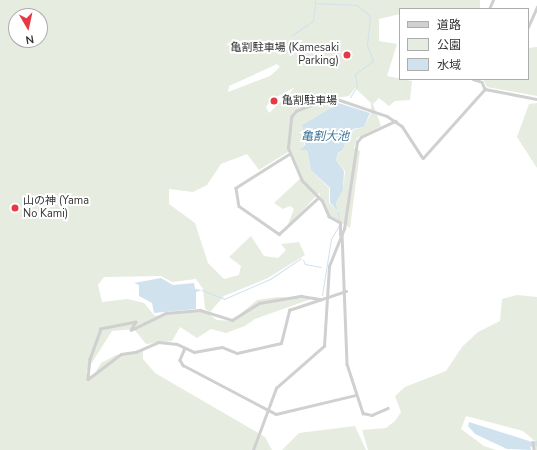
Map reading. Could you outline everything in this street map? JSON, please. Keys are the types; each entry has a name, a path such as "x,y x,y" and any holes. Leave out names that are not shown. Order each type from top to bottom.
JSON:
{"street":[{"path":"529,25 537,7"},
{"path":"476,80 482,82 485,89"},
{"path":"485,89 537,99"},
{"path":"253,450 266,410 281,381 313,359 324,346 329,266 341,234 339,223 328,216 319,196 302,181 290,154 287,140 292,115 330,97 402,126 419,155 426,158 485,89"},
{"path":"388,408 366,414 356,395 346,356 346,291 341,260 341,234 358,140 395,122"},
{"path":"290,154 236,188 239,206 279,234 319,196"},
{"path":"321,299 301,296 259,303 232,320 200,310 161,314 134,330 131,326 136,322 102,329 90,359 88,379 121,354 136,352 158,342 196,352 222,347 237,353 281,342 289,310 346,291"},
{"path":"185,348 180,360 183,365 266,410 280,414 356,395"},
{"path":"533,443 534,450"}],"green space":[{"path":"0,0 480,0 480,8 399,8 399,14 379,19 379,41 397,44 387,76 399,78 399,80 412,81 410,100 395,101 389,106 379,98 373,104 381,126 357,138 354,148 360,151 350,228 330,216 319,193 287,227 294,209 290,206 283,209 274,203 302,177 291,150 259,170 247,154 221,164 207,185 193,192 169,189 169,204 195,223 208,263 224,279 239,275 241,266 229,257 251,236 264,256 278,258 286,250 281,244 299,242 305,255 268,278 224,296 210,312 205,309 203,289 196,279 172,282 161,276 104,277 98,285 102,302 128,299 144,303 155,316 201,309 217,320 232,321 257,300 277,297 311,299 255,319 245,326 226,333 211,329 197,338 180,327 172,341 146,344 134,329 112,331 86,372 92,378 101,363 116,355 143,350 143,359 155,373 265,437 272,450 0,450","holes":["277,64 280,67 270,76 228,92 229,86","295,87 269,113 266,107 271,100","355,88 371,103 371,113 364,127 353,130 347,136 343,150 338,154 336,160 345,171 343,190 336,203 338,212 329,202 329,188 311,170 307,150 299,150 304,145 302,125 334,106 335,98 349,96"]},
{"path":"537,47 537,96 487,87 484,80 529,80 529,48"},
{"path":"537,103 537,168 517,137 529,104"},
{"path":"517,295 537,297 537,450 534,450 535,441 523,431 466,416 461,429 484,446 496,450 368,450 362,430 386,428 395,421 401,412 395,396 405,387 446,371 462,347 478,332 500,321 502,299"},
{"path":"355,426 366,450 282,450 299,433"}],"water":[{"name":"亀割大池","path":"335,102 370,113 364,127 353,129 347,136 343,150 338,153 336,160 344,171 343,190 336,203 338,212 330,202 330,188 311,170 307,150 299,150 305,145 302,125 334,106"},
{"path":"161,278 173,285 194,283 195,289 202,290 196,292 196,309 154,313 152,303 139,296 139,285 134,283"},
{"path":"469,422 529,441 531,450 507,449 475,434 468,426"}],"waterway":[{"path":"315,0 315,3 357,5 370,16 367,45 373,61 355,74 357,86 350,97"},
{"path":"292,35 313,21 315,3"},
{"path":"338,212 339,222"},
{"path":"322,295 331,239 339,225"},
{"path":"202,290 224,299 270,279 301,258"},
{"path":"303,260 305,264 321,267"},
{"path":"524,444 537,443"}],"place":[{"name":"亀割駐車場 (Kamesaki Parking)","path":"347,55"},
{"name":"亀割駐車場","path":"274,101"},
{"name":"山の神 (Yama No Kami)","path":"15,208"}]}
